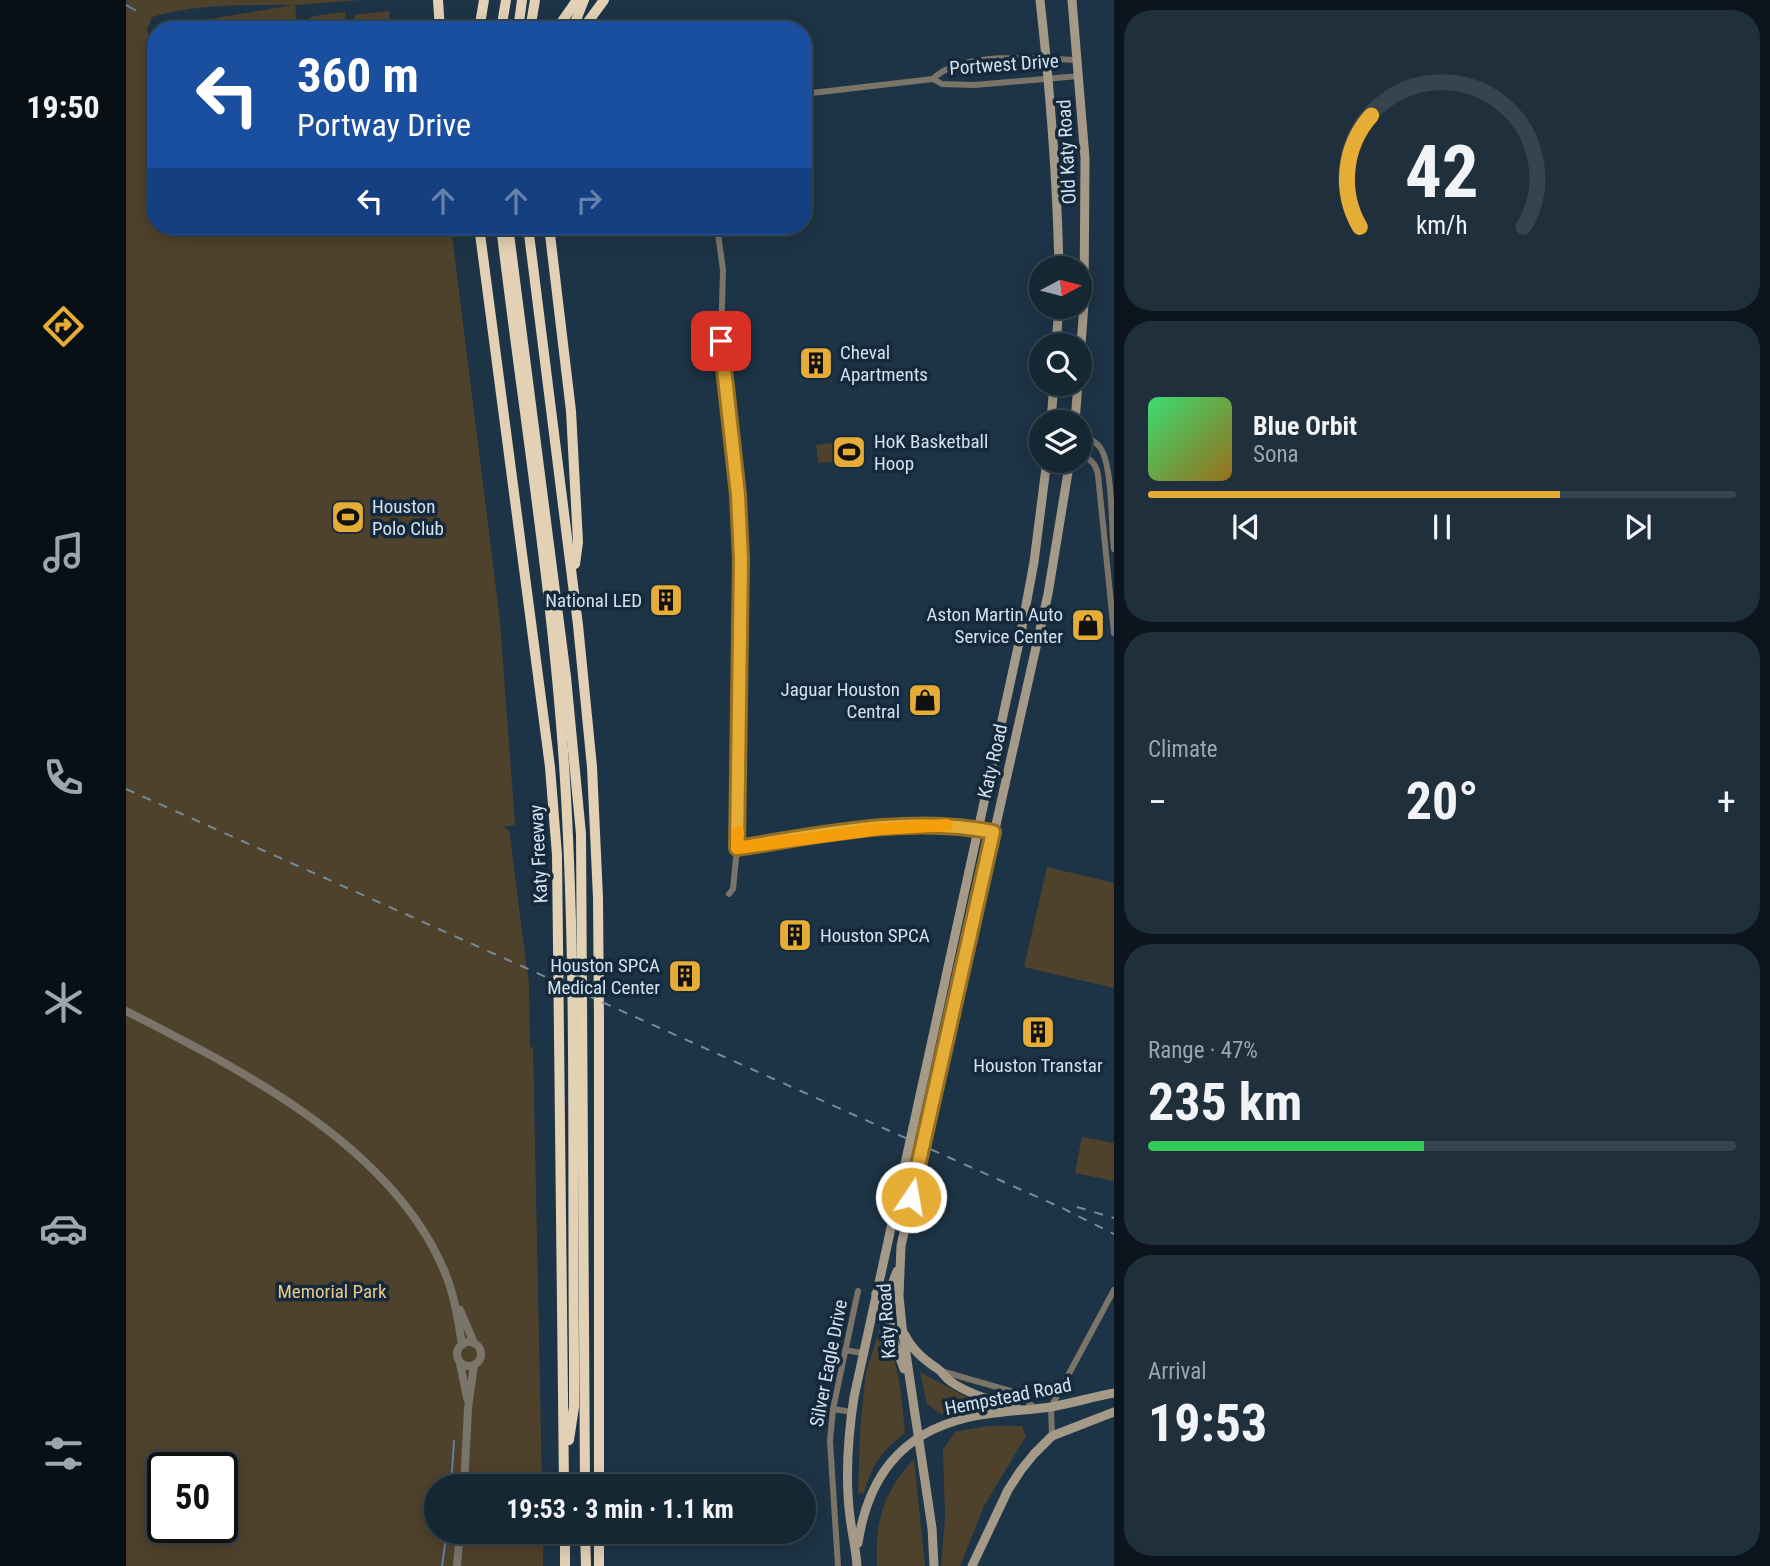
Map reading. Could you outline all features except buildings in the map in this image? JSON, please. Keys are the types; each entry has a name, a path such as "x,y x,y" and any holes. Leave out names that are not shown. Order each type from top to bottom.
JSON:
{"highway":[{"path":"438,0 439,21"},
{"path":"480,21 484,0"},
{"path":"502,21 506,0"},
{"path":"508,21 512,0"},
{"path":"520,21 522,0"},
{"path":"532,21 535,0"},
{"path":"562,21 577,0"},
{"path":"576,21 584,0"},
{"path":"589,21 604,0"},
{"path":"475,235 494,349"},
{"name":"Katy Freeway","path":"480,235 550,767 557,855 564,1474"},
{"path":"501,235 555,662 568,839 574,1406 565,1474"},
{"path":"509,235 566,677 581,834 585,1474"},
{"path":"529,235 573,585 592,767 598,898 599,1474"},
{"path":"550,235 571,411 578,542 573,585"},
{"path":"565,1544 565,1566"},
{"path":"585,1544 586,1566"},
{"path":"599,1544 599,1566"}],"main road":[{"name":"Old Katy Road","path":"1040,0 1049,77 1059,256"},
{"name":"Old Katy Road","path":"1072,0 1085,158 1083,256"},
{"name":"Katy Road","path":"856,1551 849,1504 852,1412 862,1353 979,829 1034,562 1046,473"},
{"name":"Katy Road","path":"934,1566 932,1528 902,1327 900,1264 906,1220 1048,594 1068,473"},
{"path":"972,859 986,862"},
{"path":"949,964 964,964"},
{"path":"876,1294 885,1294 891,1290 900,1264"},
{"path":"876,1294 886,1303 893,1339 908,1378"},
{"path":"902,1327 909,1344 952,1382 990,1400 1009,1404 1020,1410"},
{"name":"Hempstead Road","path":"856,1551 863,1512 870,1493 891,1461 920,1436 964,1418 1051,1406 1114,1393"},
{"path":"972,1566 1020,1469 1048,1440 1114,1412"},
{"path":"856,1551 857,1566"}],"street":[{"name":"Portwest Drive","path":"933,79 941,70 967,62 1030,57 1078,60"},
{"name":"Portwest Drive","path":"812,93 933,79 942,84 974,85 1079,76"},
{"path":"718,235 723,270 721,341 738,495 741,559 737,848 733,889 729,894"},
{"path":"1092,441 1097,443 1103,453 1109,478 1114,550"},
{"path":"1092,462 1098,475 1114,632"},
{"path":"737,848 880,829 941,825 993,832"},
{"path":"126,1011 250,1078 314,1122 386,1180 408,1207 437,1255 452,1295 481,1353 480,1360 474,1365 466,1366 460,1362"},
{"path":"1048,1440 1051,1406 1114,1290"},
{"name":"Silver Eagle Drive","path":"838,1566 830,1474 830,1441 833,1409 858,1291"},
{"path":"452,1295 462,1345 458,1352 468,1408"},
{"path":"462,1345 474,1343"},
{"path":"845,1350 862,1353"},
{"path":"465,1474 468,1408 474,1365"},
{"path":"940,1370 1021,1394 1034,1408"},
{"path":"833,1409 852,1412"},
{"path":"457,1566 459,1544"}],"green space":[{"name":"Memorial Park","path":"126,0 361,0 295,5 297,21 216,21 216,18 294,5 240,5 187,9 152,17 147,21 147,235 452,235 500,622 515,825 503,827 509,830 529,984 530,1046 533,1048 542,1474 424,1474 424,1544 543,1544 543,1566 126,1566"},
{"path":"389,11 390,21 355,21 354,15"},
{"path":"345,12 346,21 307,21 313,16"},
{"path":"212,18 212,21 192,21"},
{"path":"849,441 851,460 818,463 816,445"},
{"path":"1047,867 1114,883 1114,988 1024,967"},
{"path":"1082,1137 1114,1143 1114,1181 1075,1173"},
{"path":"880,1328 892,1351 901,1392 905,1433 884,1452 870,1474 864,1493 858,1494 860,1430 866,1372"},
{"path":"920,1372 974,1401 975,1406 941,1414 927,1404"},
{"path":"988,1426 1022,1426 1026,1436 984,1506 960,1566 941,1566 945,1518 943,1450 955,1432"},
{"path":"914,1459 925,1566 877,1566 878,1535 883,1508 903,1471"}],"waterway":[{"path":"126,5 135,10"},
{"path":"452,1474 454,1441"},
{"path":"442,1566 445,1544"}],"railway":[{"path":"126,789 1062,1208 1114,1234"},
{"path":"1077,1207 1114,1218"}],"slow traffic":[{"path":"738,832 737,848 880,829 947,825"}],"place":[{"name":"Cheval Apartments","path":"816,363"},
{"name":"HoK Basketball Hoop","path":"849,452"},
{"name":"Houston Polo Club","path":"348,517"},
{"name":"National LED","path":"666,600"},
{"name":"Aston Martin Auto Service Center","path":"1088,625"},
{"name":"Jaguar Houston Central","path":"925,700"},
{"name":"Houston SPCA","path":"795,935"},
{"name":"Houston SPCA Medical Center","path":"685,976"},
{"name":"Houston Transtar","path":"1038,1032"}],"route":[{"path":"721,341 738,495 741,559 737,848 880,829 941,825 993,832 911,1197"}]}
